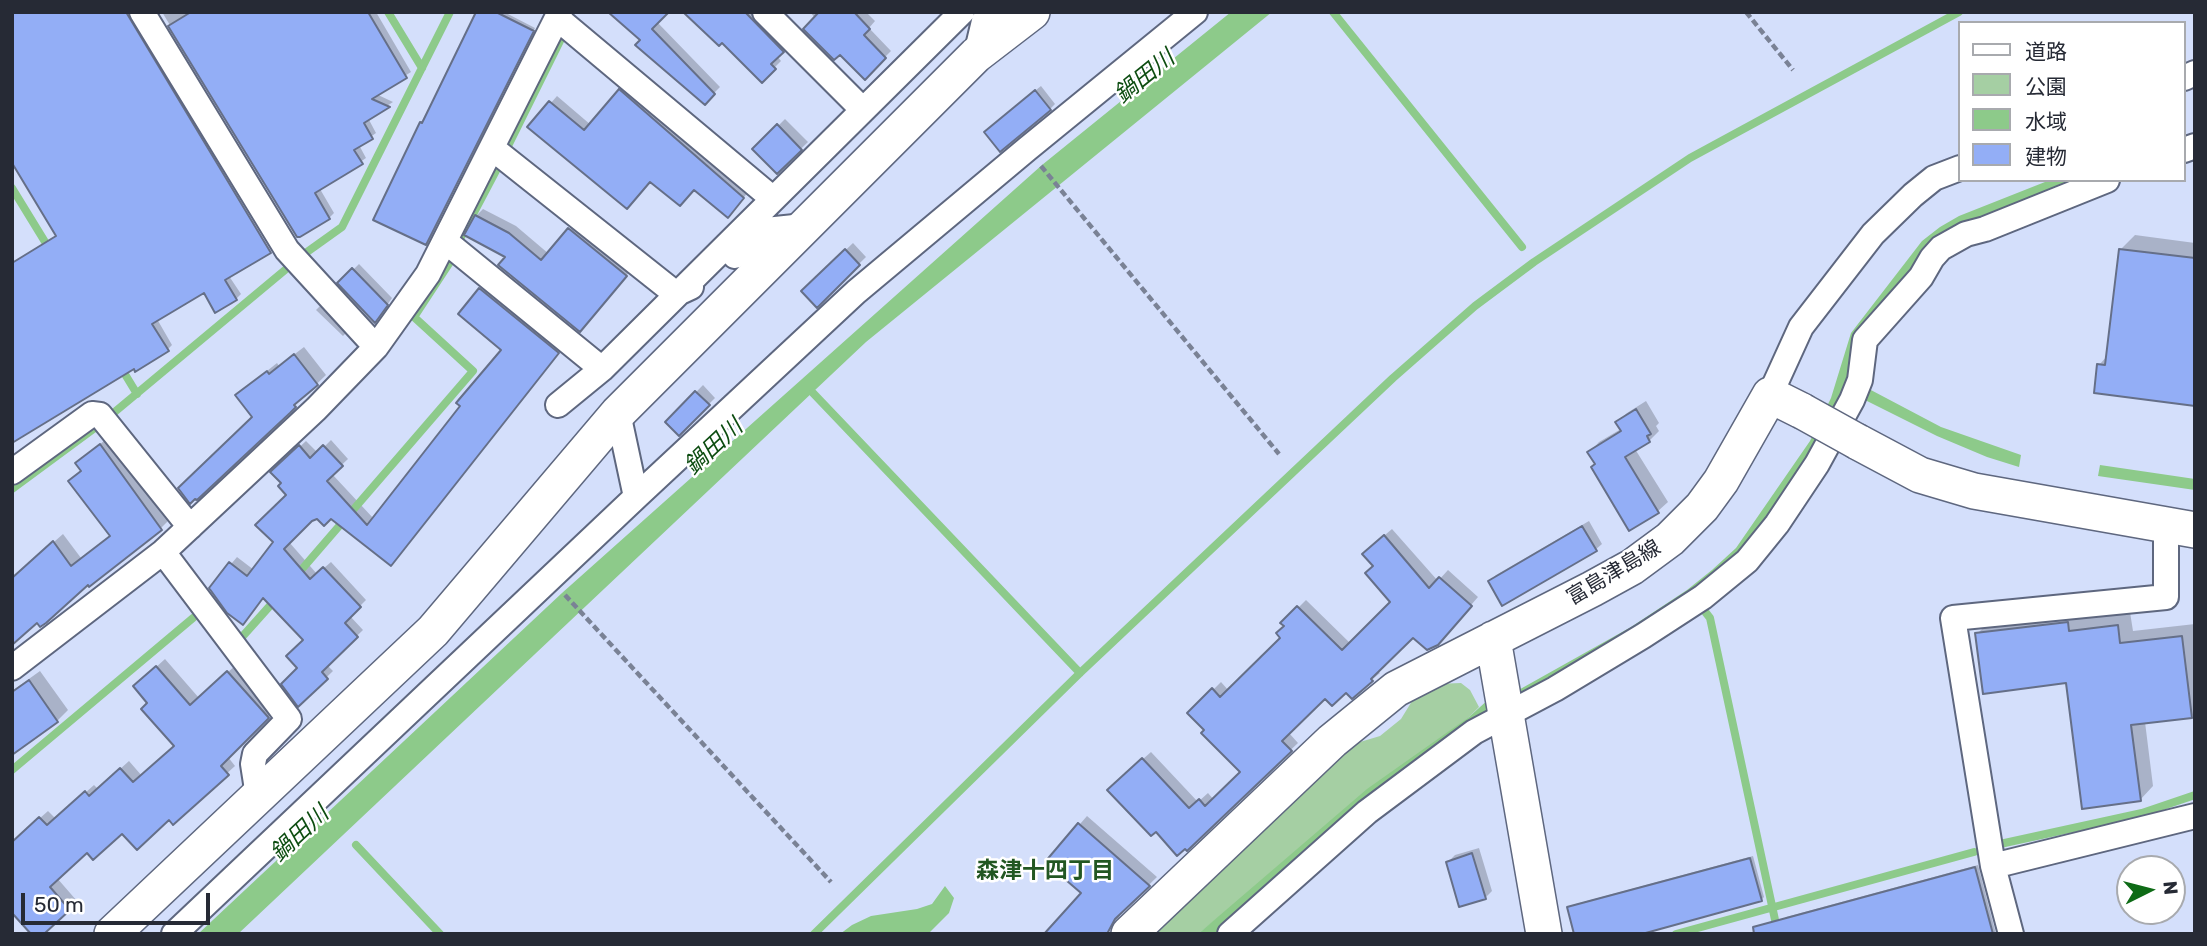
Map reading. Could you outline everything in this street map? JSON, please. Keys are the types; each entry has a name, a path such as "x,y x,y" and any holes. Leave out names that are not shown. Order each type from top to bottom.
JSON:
{"street":[{"path":"142,12 287,250 376,347"},
{"path":"765,12 862,109"},
{"path":"976,55 984,20 992,12"},
{"path":"112,934 433,631 618,413 976,55 1032,12"},
{"path":"174,934 856,292 1195,12"},
{"path":"12,668 163,552 316,409 376,347 428,274 559,15 772,198"},
{"path":"558,405 601,369 862,109 951,16"},
{"path":"492,148 676,294"},
{"path":"1958,169 1934,178 1873,234 1801,327 1770,395 1920,475 1974,491 2180,528 2166,597 1953,618 1993,866 2011,934"},
{"path":"1230,934 1367,812 1474,732 1504,704 1643,636 1703,597 1747,561 1777,524 1817,464 1852,400 1860,380 1865,340 1921,277 1941,248 1966,234 1985,229 2102,182"},
{"path":"676,294 709,279 766,230 804,226"},
{"path":"444,241 601,369"},
{"name":"富島津島線","path":"1129,934 1332,741 1396,689 1592,589 1632,567 1670,540 1702,507 1721,481 1770,395"},
{"path":"618,413 636,497"},
{"path":"12,472 92,414 100,415 190,527"},
{"path":"163,552 289,719 255,754 253,764 258,796"},
{"path":"1493,639 1544,934"},
{"path":"1993,866 2195,816"}],"path":[{"path":"1746,12 1793,70"},
{"path":"1035,158 1279,454"},
{"path":"556,585 831,882"}],"green space":[{"path":"1461,683 1470,690 1479,707 1469,717 1198,934 1149,934 1341,754 1360,742 1380,736 1401,719 1417,693 1436,684"}],"water":[{"path":"1231,12 1272,12 866,342 238,934 198,934 562,593 1042,165"},
{"path":"2045,182 2074,182 1961,227 1851,380 1818,446 1769,520 1711,582 1515,703 1215,934 1198,934 1367,789 1469,717 1490,698 1515,692 1631,627 1687,590 1736,548 1810,441 1831,398 1851,333 1922,241 1959,216"},
{"path":"1869,389 1941,427 2021,455 2019,467 1937,436 1863,399"},
{"path":"2100,465 2195,479 2195,490 2098,476"},
{"path":"945,886 954,898 949,913 928,934 840,934 871,916 932,904"}],"building":[{"path":"12,12 126,12 271,253 225,280 237,300 215,313 204,293 152,324 169,351 135,372 134,369 12,443 12,263 56,236 12,163"},
{"path":"191,12 368,12 407,78 372,99 390,107 364,123 373,139 354,150 363,164 315,193 330,219 300,237 297,237 168,26"},
{"path":"476,12 496,12 534,31 426,245 373,220"},
{"path":"608,12 669,12 652,29 715,94 705,105 635,45 640,40"},
{"path":"683,12 745,12 784,52 771,64 776,69 762,83 722,43 719,46"},
{"path":"819,12 854,12 870,29 864,35 886,58 865,80 840,55 834,60 803,29"},
{"path":"619,89 744,198 728,218 694,190 680,206 650,182 627,209 527,127 549,101 584,130"},
{"path":"1035,90 1051,110 1000,152 984,132"},
{"path":"777,124 802,150 777,174 752,149"},
{"path":"475,215 509,233 541,260 568,228 627,276 580,332 498,265 505,257 464,235"},
{"path":"845,249 860,265 817,308 801,291"},
{"path":"2119,249 2195,258 2195,406 2094,393 2097,364 2105,365"},
{"path":"352,268 388,305 375,323 337,283"},
{"path":"479,288 559,353 391,566 331,519 324,526 317,519 312,521 284,549 310,579 323,567 361,607 345,623 358,637 322,672 328,679 298,707 281,684 297,668 286,656 303,640 263,598 243,625 227,613 209,588 229,562 247,576 273,542 255,525 286,495 278,486 281,483 270,472 299,445 310,458 323,445 343,466 327,481 367,525 460,406 456,403 501,350 458,314"},
{"path":"294,354 318,385 190,504 178,488 252,417 235,395 267,371 269,374"},
{"path":"695,391 710,405 679,436 665,422"},
{"path":"1636,409 1651,434 1647,436 1650,442 1625,457 1659,513 1629,531 1591,467 1595,464 1587,452 1621,431 1615,422"},
{"path":"100,444 162,530 89,587 88,585 46,623 40,627 37,623 12,645 12,578 53,541 71,566 110,536 68,481 81,471 75,463"},
{"path":"1582,526 1597,551 1502,606 1488,581"},
{"path":"1384,535 1429,588 1439,577 1472,606 1438,645 1427,650 1413,638 1371,679 1373,681 1352,699 1346,693 1332,706 1325,699 1282,741 1292,751 1187,851 1185,849 1177,856 1156,832 1151,836 1107,790 1142,758 1189,808 1199,799 1205,806 1240,772 1201,733 1204,730 1187,713 1212,688 1220,697 1280,638 1276,633 1284,626 1280,623 1297,606 1342,650 1390,602 1365,573 1373,566 1362,554"},
{"path":"2068,622 2069,631 2118,625 2120,643 2182,636 2192,718 2131,725 2141,801 2082,809 2066,683 1983,694 1975,633"},
{"path":"156,666 190,705 227,671 269,718 221,766 229,775 173,825 169,820 137,850 122,834 93,860 87,853 50,887 70,910 44,934 31,934 12,913 12,842 39,817 47,825 85,791 89,796 120,768 133,782 174,746 141,709 147,703 133,686"},
{"path":"29,680 58,722 12,755 12,692"},
{"path":"1078,823 1150,886 1115,919 1107,934 1044,934 1081,893 1045,862"},
{"path":"1472,853 1486,899 1459,907 1446,862"},
{"path":"1750,858 1762,901 1642,934 1574,934 1567,907"},
{"path":"1975,867 1993,934 1754,934 1753,927"}],"waterway":[{"path":"388,12 422,68"},
{"path":"307,252 342,227 450,12"},
{"path":"1333,12 1522,247"},
{"path":"814,934 1080,673 1393,378 1475,306 1534,262 1690,158 1959,12"},
{"path":"508,146 562,37"},
{"path":"459,241 498,167"},
{"path":"12,188 50,250"},
{"path":"296,576 473,371 414,317 452,259"},
{"path":"111,415 285,270"},
{"path":"120,366 137,394"},
{"path":"813,393 1080,673"},
{"path":"12,489 96,427"},
{"path":"242,637 276,599"},
{"path":"1703,609 1710,618 1777,929"},
{"path":"12,770 193,618"},
{"path":"2000,844 2142,813 2195,795"},
{"path":"356,845 440,934"},
{"path":"1676,934 1974,852"}],"district":[{"name":"森津十四丁目","path":"1045,871"}],"water label":[{"name":"鍋田川","path":"1145,77"},
{"name":"鍋田川","path":"714,447"},
{"name":"鍋田川","path":"300,834"}]}
